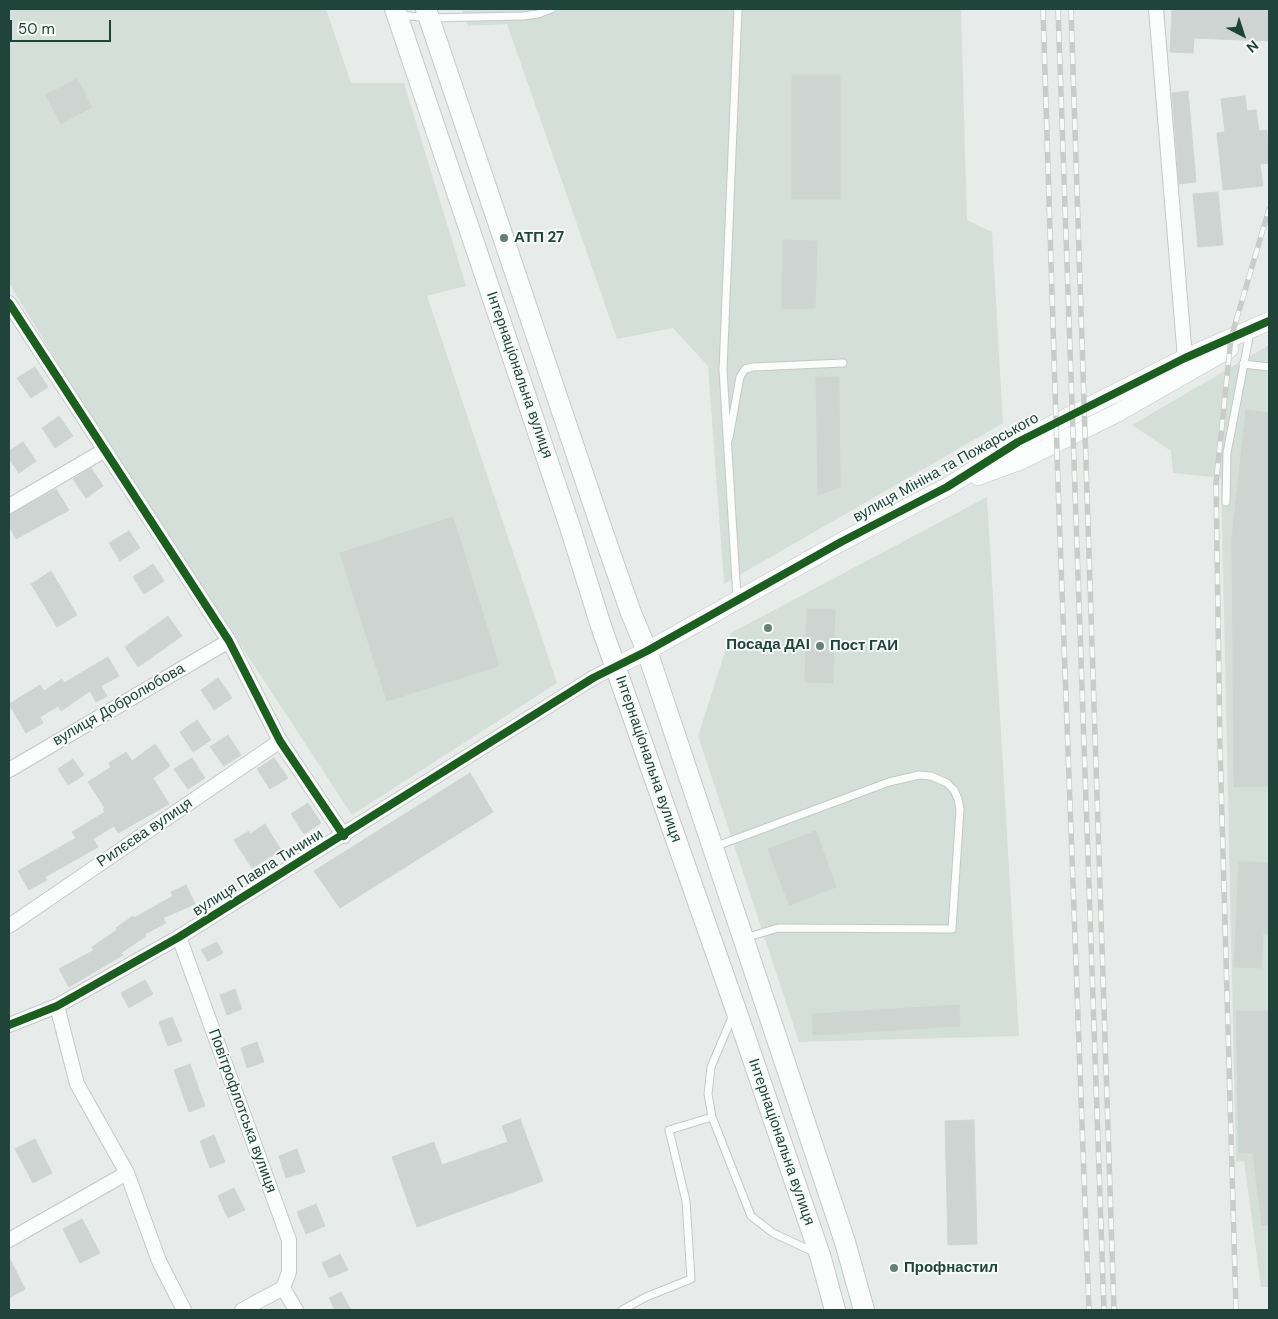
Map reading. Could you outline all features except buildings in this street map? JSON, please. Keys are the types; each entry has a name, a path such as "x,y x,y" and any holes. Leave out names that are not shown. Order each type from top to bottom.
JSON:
{"main road":[{"name":"Інтернаціональна вулиця","path":"396,12 564,509 601,626 736,1010 820,1255 836,1310"},
{"name":"Інтернаціональна вулиця","path":"429,12 602,530 631,613 647,651 845,1242 864,1310"}],"street":[{"path":"1156,9 1185,358"},
{"path":"9,303 229,641 280,741 344,836"},
{"name":"вулиця Мініна та Пожарського","path":"616,666 647,651 948,487 1018,442 1185,358 1269,321"},
{"name":"вулиця Мініна та Пожарського","path":"948,487 1022,460 1117,413 1229,349 1250,331"},
{"path":"9,506 105,450"},
{"name":"вулиця Добролюбова","path":"9,770 229,641"},
{"name":"вулиця Павла Тичини","path":"10,1023 57,1006 179,937 344,836 593,678 616,666"},
{"name":"Рилєєва вулиця","path":"9,926 280,741"},
{"name":"Повітрофлотська вулиця","path":"179,937 289,1240 289,1272 283,1288"},
{"path":"57,1006 77,1084 127,1173 159,1261 184,1310"},
{"path":"9,1240 127,1173"},
{"path":"242,1310 283,1288 296,1310"}],"lane":[{"path":"396,12 523,16 538,14 551,9"},
{"path":"738,9 724,370 727,450 738,600"},
{"path":"1226,502 1227,453 1250,331"},
{"path":"727,450 740,377 745,369 753,366 843,363"},
{"path":"1243,364 1269,367"},
{"path":"1218,448 1227,453"},
{"path":"712,848 889,782 919,775 932,776 947,783 954,790 958,800 960,809 952,930 778,928 743,939"},
{"path":"736,1010 712,1067 708,1094 712,1117 751,1216 773,1232 820,1255"},
{"path":"622,1310 646,1297 691,1279 686,1201 669,1130 712,1117"}],"shaded area":[{"path":"9,9 326,9 351,83 404,83 466,286 427,296 557,683 352,815 84,406 9,283"},
{"path":"462,9 961,9 967,220 992,232 1003,423 724,584 708,366 673,328 617,339 507,24 468,26"},
{"path":"1269,345 1269,1287 1261,1287 1244,1161 1236,1162 1221,478 1173,473 1171,451 1132,425"},
{"path":"987,497 1019,1036 799,1042 698,736 731,633"}],"railway":[{"path":"1043,9 1058,484 1089,1310"},
{"path":"1058,9 1104,1310"},
{"path":"1071,9 1114,1310"},
{"path":"1236,1310 1220,747 1216,483 1231,338 1269,209"}],"cycle path":[{"path":"9,303 229,641 280,741 344,836"},
{"path":"9,1025 57,1006 179,937 593,678 647,651 841,542 947,487 1018,442 1185,358 1269,321"}],"place":[{"name":"АТП 27","path":"504,238"},
{"name":"Посада ДАІ","path":"768,628"},
{"name":"Пост ГАИ","path":"820,646"},
{"name":"Профнастил","path":"894,1268"}]}
